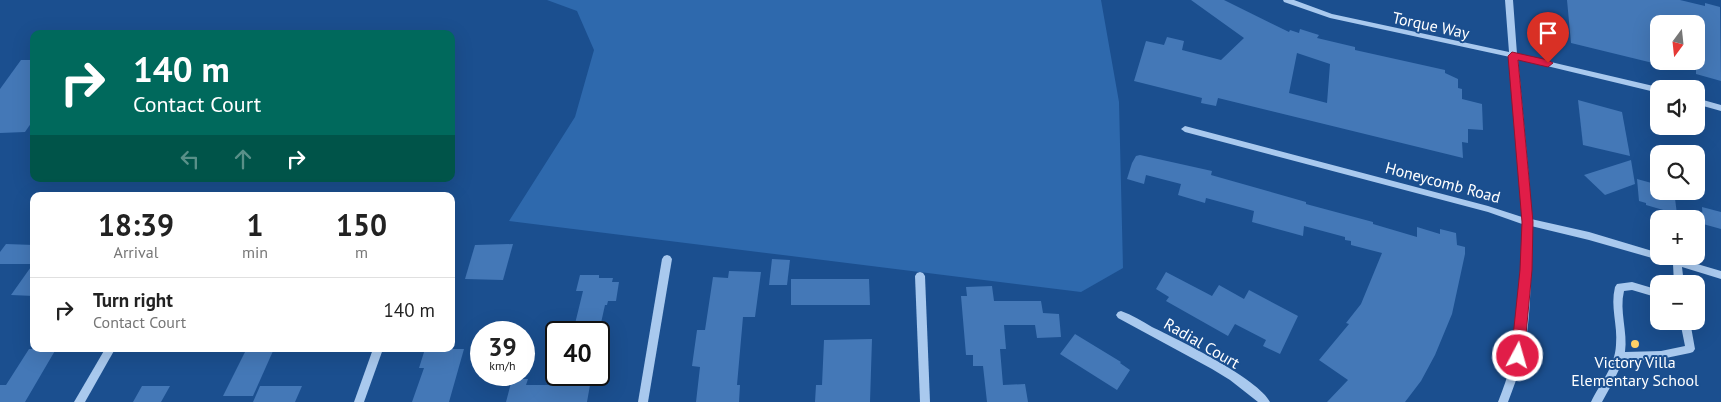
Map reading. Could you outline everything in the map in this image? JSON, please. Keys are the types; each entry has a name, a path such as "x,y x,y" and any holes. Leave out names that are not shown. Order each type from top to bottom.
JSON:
{"street":[{"name":"Torque Way","path":"1287,0 1330,16 1396,32 1512,56 1650,88"},
{"path":"1503,402 1518,356 1526,270 1527,222 1512,56 1509,0"},
{"path":"1705,103 1721,108"},
{"name":"Honeycomb Road","path":"1186,129 1488,209 1527,222 1589,236 1650,254"},
{"path":"643,402 667,259"},
{"name":"Honeycomb Road","path":"1687,265 1721,275"},
{"path":"920,276 925,402"},
{"path":"1650,291 1632,286 1620,287 1616,301 1622,338 1620,357 1661,355 1690,349 1687,330"},
{"name":"Radial Court","path":"1121,315 1199,357 1254,392 1265,402"},
{"path":"79,402 108,352"},
{"path":"359,402 377,352"}],"lane":[{"path":"1596,402 1620,357"}],"shaded area":[{"path":"547,0 1101,0 1119,102 1123,268 1081,292 509,221 575,117 594,50 577,11"}],"building":[{"path":"1191,0 1224,0 1289,32 1290,30 1299,33 1300,29 1319,35 1317,38 1355,47 1355,50 1445,70 1445,73 1458,79 1458,88 1462,89 1462,99 1482,104 1483,130 1468,129 1468,143 1462,142 1463,158 1218,98 1216,106 1201,103 1202,98 1134,81 1146,41 1164,45 1167,37 1184,41 1182,50 1221,60 1244,38","holes":["1297,53 1330,64 1327,103 1289,93"]},
{"path":"1567,0 1680,0 1705,6 1705,3 1720,7 1721,81 1696,74 1696,70 1705,70 1705,15 1650,15 1650,62 1571,43"},
{"path":"21,60 30,60 30,125 25,132 0,133 0,89"},
{"path":"1578,100 1622,112 1630,156 1583,145"},
{"path":"1140,155 1212,171 1211,175 1373,222 1373,224 1417,237 1417,227 1440,234 1440,229 1456,233 1457,245 1465,247 1465,254 1452,314 1435,355 1421,381 1405,402 1327,402 1348,380 1319,360 1349,324 1346,323 1361,304 1382,253 1351,245 1351,241 1345,240 1345,237 1304,226 1303,236 1252,222 1254,211 1206,198 1205,203 1178,195 1181,184 1146,175 1144,184 1127,179 1132,163 1136,156"},
{"path":"1631,160 1635,184 1605,195 1584,175"},
{"path":"1637,179 1650,183 1650,200 1675,200 1676,210 1663,210 1639,201"},
{"path":"1702,207 1721,212 1721,229 1705,225 1705,210 1702,210"},
{"path":"6,244 30,245 30,264 0,264 0,252"},
{"path":"513,244 503,280 465,279 475,245"},
{"path":"772,259 790,260 787,285 769,285"},
{"path":"30,268 30,296 11,295"},
{"path":"729,271 761,272 755,317 743,317 737,385 740,385 739,402 696,402 700,367 692,366 697,330 705,330 713,277 728,278"},
{"path":"1166,272 1212,296 1219,285 1244,299 1249,290 1298,316 1280,354 1263,346 1266,340 1235,324 1228,336 1166,301 1169,297 1156,289"},
{"path":"580,275 599,275 599,278 613,278 612,282 619,282 616,301 608,301 607,305 605,305 601,321 576,321 583,291 576,291"},
{"path":"791,279 869,279 870,305 791,305"},
{"path":"992,286 994,301 1041,301 1043,313 1059,314 1061,337 1037,338 1035,325 1004,325 1006,349 1000,349 1003,385 1025,384 1028,402 987,402 983,366 973,366 973,355 966,355 961,296 967,296 966,287"},
{"path":"1075,334 1121,362 1130,370 1117,390 1060,354"},
{"path":"872,339 870,402 815,402 816,385 822,385 824,340"},
{"path":"29,349 30,352 54,352 25,402 0,402 0,385 6,385"},
{"path":"455,349 464,349 449,402 412,402 424,368 419,368 424,352 455,352"},
{"path":"245,352 273,352 253,396 223,396"},
{"path":"142,386 170,386 161,402 133,402"},
{"path":"260,386 302,386 295,402 253,402"},
{"path":"510,386 590,386 587,402 506,402"}],"place":[{"name":"Victory Villa Elementary School","path":"1635,344"}],"route":[{"path":"1518,356 1526,270 1527,222 1512,56 1548,63"}]}
